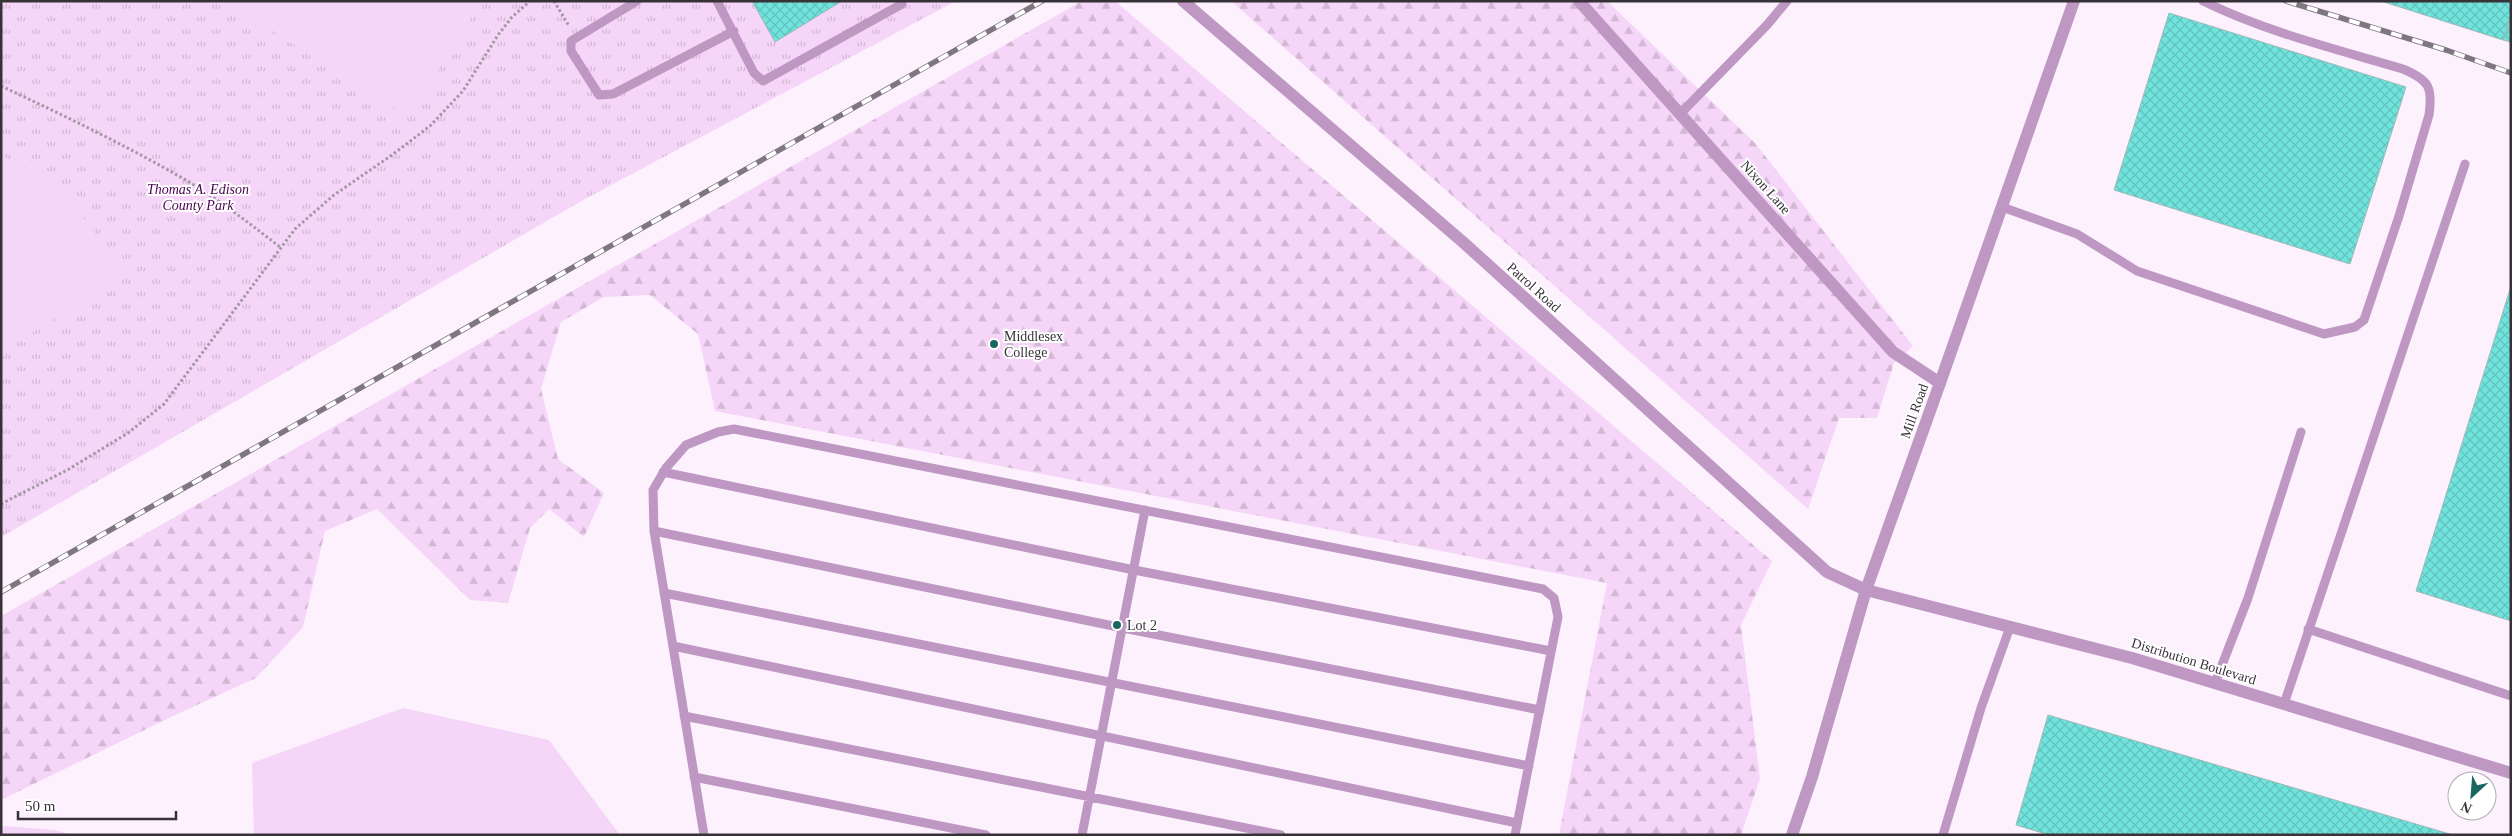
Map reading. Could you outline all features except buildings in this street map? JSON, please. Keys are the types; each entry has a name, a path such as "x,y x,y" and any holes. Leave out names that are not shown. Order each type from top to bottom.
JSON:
{"street":[{"name":"Patrol Road","path":"1184,1 1464,243 1827,572 1866,590"},
{"name":"Nixon Lane","path":"1578,1 1893,352 1940,383"},
{"name":"Mill Road","path":"1792,835 1812,777 1866,590 2074,1"},
{"name":"Distribution Boulevard","path":"1866,590 2132,658 2511,772"}],"lane":[{"path":"637,1 571,41 570,51 599,95 614,94 734,31"},
{"path":"717,1 754,73 763,81 903,2"},
{"path":"1680,114 1767,25 1787,1"},
{"path":"2002,207 2077,234 2137,270 2324,334 2355,327 2364,320 2400,216 2429,115 2430,89 2426,80 2403,69 2292,36 2234,16 2203,1"},
{"path":"2284,704 2465,164"},
{"path":"705,835 654,530 653,490 663,472 686,445 718,432 734,429 1543,589 1554,598 1558,617 1515,835"},
{"path":"2215,683 2248,598 2301,432"},
{"path":"663,472 1134,570 1551,652"},
{"path":"1082,835 1145,510"},
{"path":"654,530 1123,628 1540,710"},
{"path":"664,593 1528,766"},
{"path":"1942,835 1981,708 2010,627"},
{"path":"2308,630 2511,696"},
{"path":"673,646 1517,823"},
{"path":"684,716 1281,835"},
{"path":"694,777 986,835"}],"path":[{"path":"1,504 69,469 148,418 164,404 217,335 280,247 314,211 430,126 463,91 498,35 512,17 530,1"},
{"path":"554,1 577,38"},
{"path":"1,86 72,120 184,179 234,212 280,247"}],"green space":[{"name":"Thomas A. Edison County Park","path":"1,1 956,1 585,199 1,537"},
{"path":"225,1 482,1 408,117"},
{"path":"1082,1 1115,1 1772,561 1741,625 1760,779 1741,835 1559,835 1607,583 715,411 698,334 650,295 604,297 561,322 541,389 558,459 604,493 584,537 549,509 530,528 508,603 470,600 377,509 325,531 303,627 256,678 175,715 1,800 1,616"},
{"path":"1231,1 1607,1 1755,143 1913,346 1894,363 1877,418 1839,418 1808,509"},
{"path":"1,155 33,173 76,208 127,277 1,350"},
{"path":"403,708 549,740 620,835 254,835 252,763"},
{"path":"1,827 55,830 72,835 1,835"}],"railway":[{"path":"1,592 1042,1"},
{"path":"2286,1 2446,50 2511,73"}],"place":[{"name":"Middlesex College","path":"994,344"},
{"name":"Lot 2","path":"1117,625"}]}
